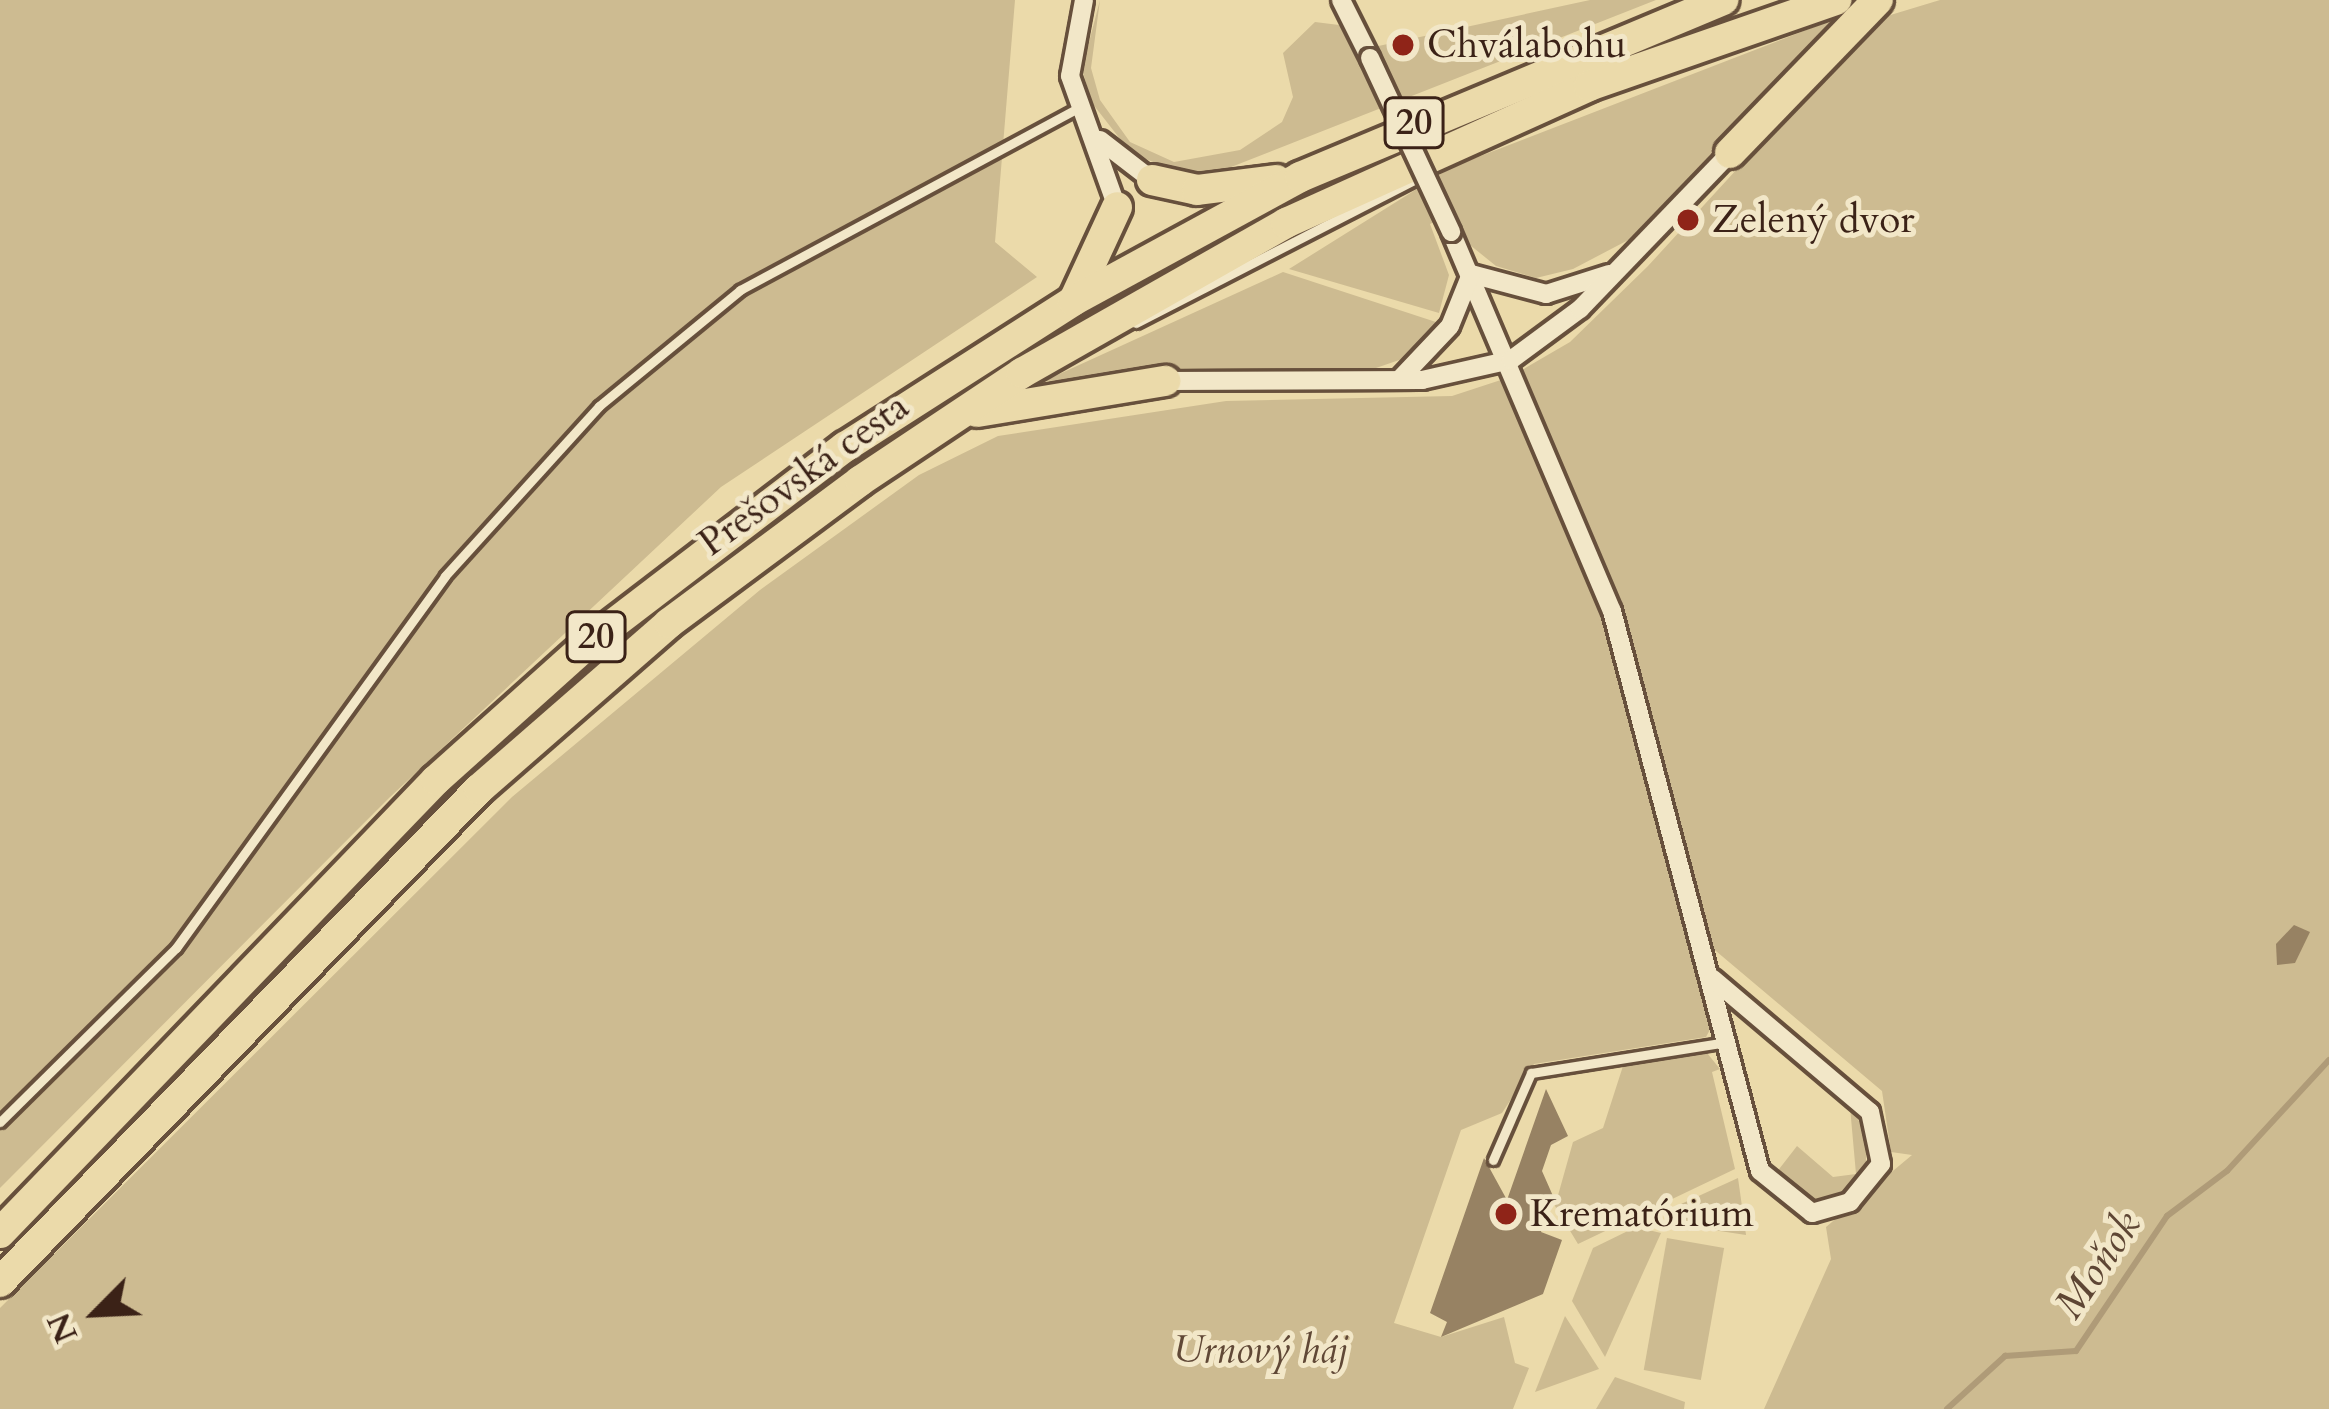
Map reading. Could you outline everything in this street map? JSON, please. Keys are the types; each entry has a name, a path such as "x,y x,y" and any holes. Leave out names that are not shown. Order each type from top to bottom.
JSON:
{"highway":[{"name":"Prešovská cesta","path":"0,1233 355,859 528,695 845,447 1073,301 1300,177 1723,0"},
{"name":"Prešovská cesta","path":"0,1282 535,738 727,577 948,420 1089,332 1465,139 1836,0"},
{"path":"1730,153 1878,0"},
{"path":"1152,180 1197,190 1300,177"},
{"path":"1073,301 1117,207"},
{"path":"948,420 1165,381"}],"street":[{"path":"1084,0 1069,61 1080,106 1097,136 1117,207"},
{"path":"1341,0 1510,360 1612,611 1713,979 1760,1171 1779,1194 1822,1213 1862,1193 1881,1164 1863,1103 1713,979"},
{"path":"1097,136 1152,180"},
{"path":"1165,381 1399,380 1510,360 1622,269 1730,153"},
{"path":"1471,274 1546,294 1622,269"},
{"path":"1399,380 1450,326 1471,274"}],"lane":[{"path":"0,1122 176,948 445,576 599,406 740,290 1080,106"},
{"path":"1493,1160 1531,1073 1726,1042"}],"green space":[{"path":"0,0 1015,0 995,242 1037,277 721,487 389,798 0,1188"},
{"path":"1100,0 1091,68 1100,100 1130,142 1174,162 1240,150 1282,122 1293,97 1283,53 1315,22 1339,25 1360,50 1590,0 1656,0 1198,180 1131,153 1092,103 1082,69"},
{"name":"Urnový háj","path":"1940,0 2329,0 2329,1409 1764,1409 1831,1259 1826,1227 1912,1155 1891,1152 1882,1091 1710,946 1698,957 1713,1024 1706,1037 1534,1064 1502,1113 1461,1130 1394,1323 1441,1337 1504,1317 1515,1363 1529,1368 1513,1409 0,1409 0,1308 512,797 760,590 919,475 998,436 1226,401 1452,396 1510,377 1570,342 1648,266 1874,20"},
{"path":"1827,22 1838,23 1634,237 1573,269 1536,278 1496,266 1470,245 1456,212 1430,224 1449,275 1439,313 1289,269 1452,167"},
{"path":"1283,272 1439,323 1405,358 1376,368 1044,381"},
{"path":"1707,1053 1720,1069 1712,1072 1735,1169 1578,1244 1555,1206 1573,1142 1603,1128 1623,1066"},
{"path":"1850,1107 1866,1132 1866,1169 1841,1197 1808,1202 1776,1173 1797,1146 1833,1177 1856,1174"},
{"path":"1738,1178 1746,1235 1680,1225 1681,1204"},
{"path":"1636,1227 1661,1233 1605,1357 1572,1301 1593,1248"},
{"path":"1667,1238 1724,1248 1701,1380 1644,1370"},
{"path":"1565,1316 1599,1369 1535,1392"},
{"path":"1615,1377 1685,1402 1684,1409 1596,1409"}],"building":[{"path":"2294,925 2310,932 2295,963 2277,965 2276,944"},
{"name":"Krematórium","path":"1546,1089 1568,1136 1551,1145 1542,1171 1553,1196 1541,1232 1562,1240 1543,1294 1441,1337 1447,1322 1430,1313 1484,1158 1507,1200"}],"waterway":[{"name":"Moňok","path":"1947,1409 2005,1356 2076,1351 2167,1216 2227,1171 2329,1060"}],"place":[{"name":"Chválabohu","path":"1403,45"},
{"name":"Zelený dvor","path":"1688,220"},
{"name":"Krematórium","path":"1506,1214"}]}
